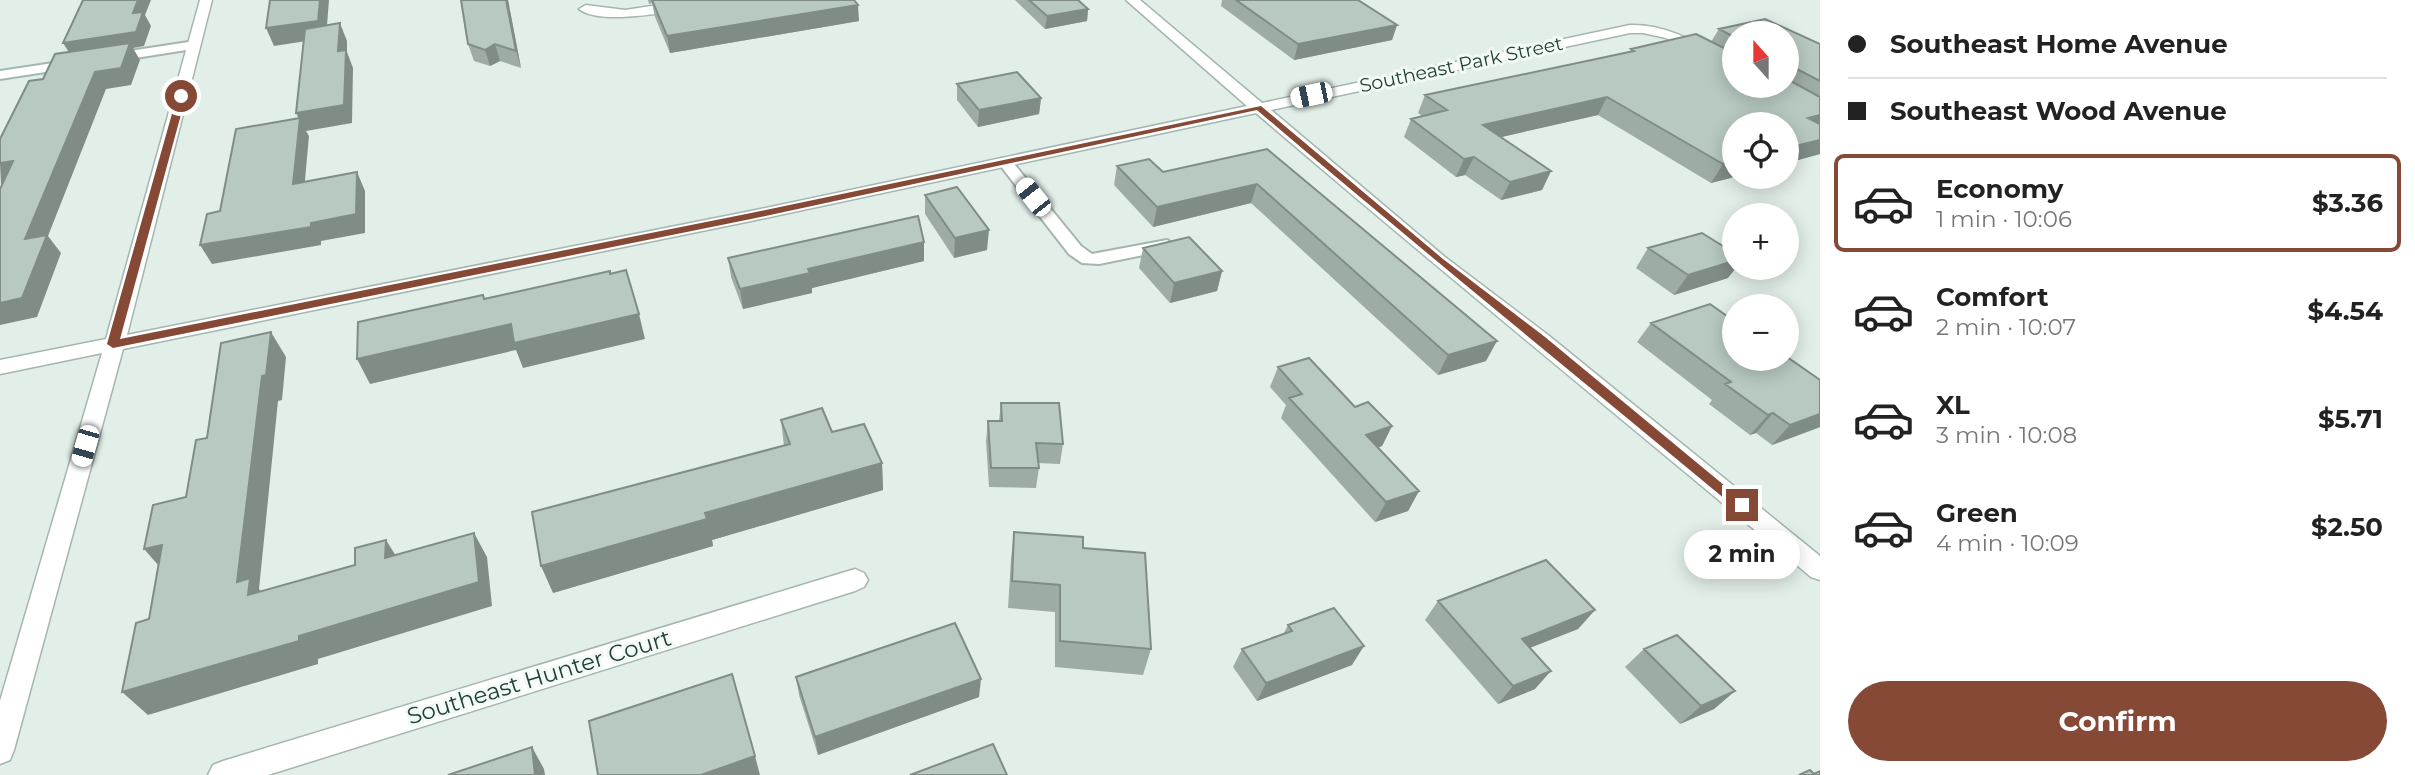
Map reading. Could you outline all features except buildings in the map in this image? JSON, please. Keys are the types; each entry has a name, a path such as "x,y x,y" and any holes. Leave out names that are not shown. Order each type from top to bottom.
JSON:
{"street":[{"path":"0,750 206,0"},
{"path":"586,9 625,14 717,0"},
{"path":"1132,0 1439,261 1541,340 1820,570"},
{"name":"Southeast Park Street","path":"0,367 1005,162 1630,29 1647,29 1676,39 1722,63"},
{"name":"Southeast Hunter Court","path":"223,775 855,580"}],"lane":[{"path":"0,75 195,45"},
{"path":"1005,162 1074,250 1088,259 1180,242"}],"route":[{"path":"181,96 113,344 751,216 1258,107 1439,261 1541,340 1742,505"}]}
